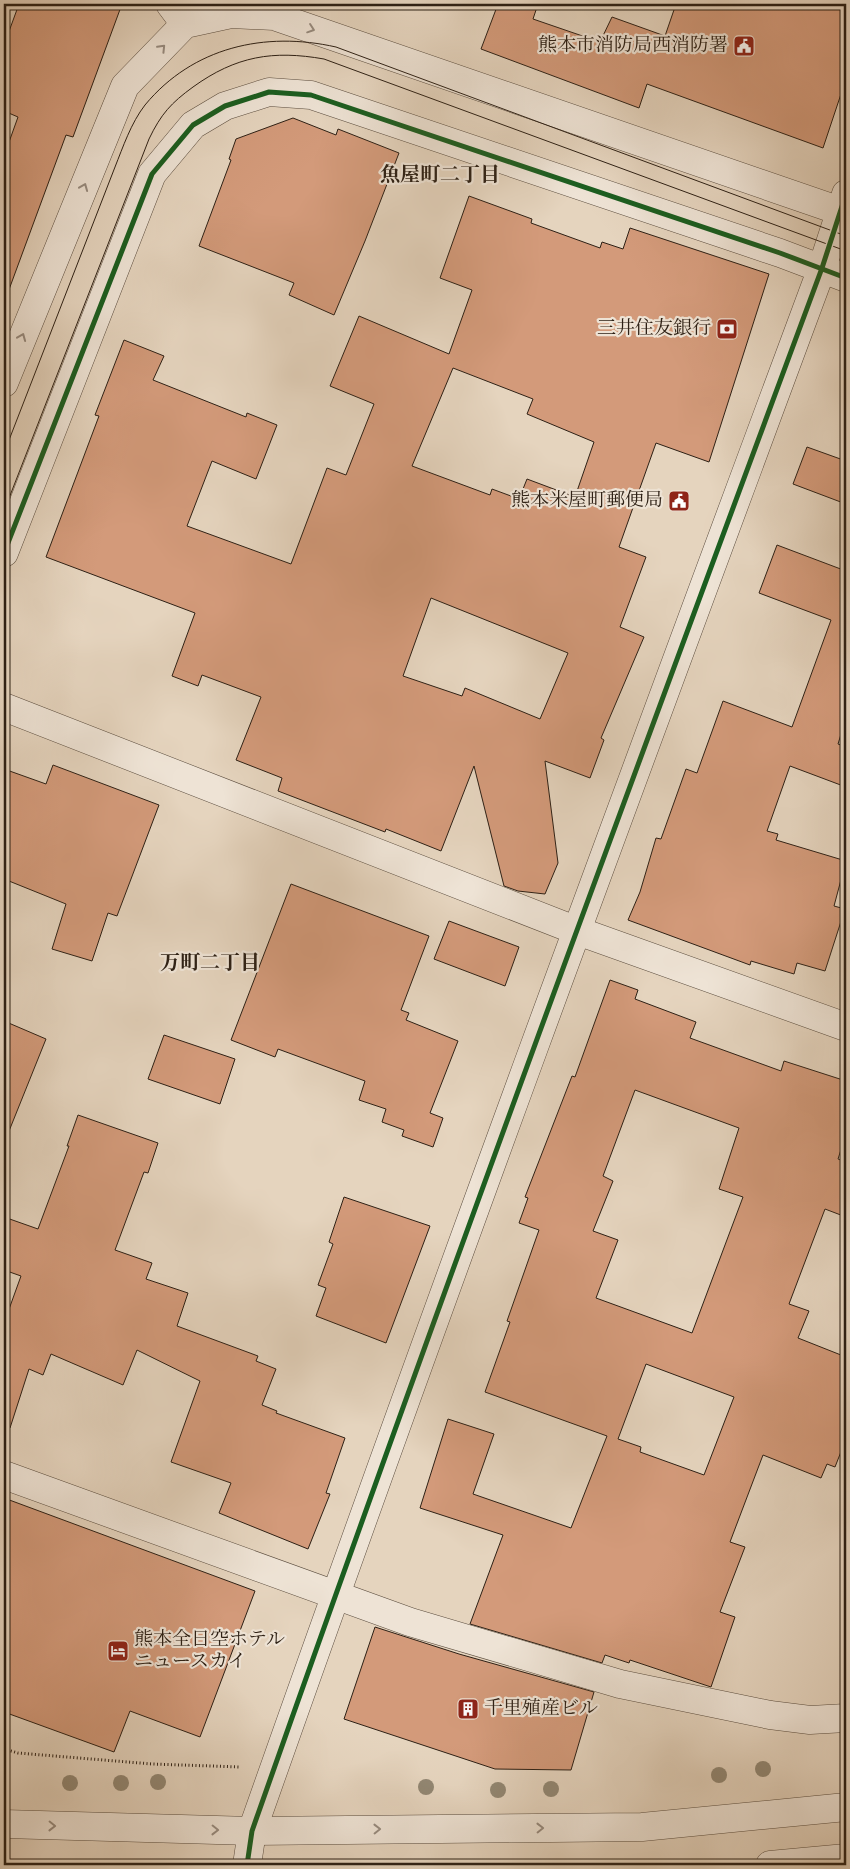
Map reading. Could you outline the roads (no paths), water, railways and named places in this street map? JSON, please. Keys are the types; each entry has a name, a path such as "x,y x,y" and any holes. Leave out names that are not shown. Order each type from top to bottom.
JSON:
{"street":[{"path":"4,382 125,86 177,14 274,16 844,206 834,273 575,930 335,1595 252,1831 247,1865"},
{"path":"4,553 152,174 193,125 225,106 269,92 311,95 834,273"},
{"path":"4,707 575,930 846,1027"},
{"path":"4,1475 410,1622 620,1684 770,1715 810,1720 846,1718"},
{"path":"4,1824 252,1831 642,1826 846,1807"},
{"path":"770,1865 846,1858"}],"tram line":[{"path":"4,453 121,151 136,119 145,105 164,85 185,69 208,57 232,48 257,43 283,41 336,47 846,236"},
{"path":"4,511 153,130 167,110 185,93 224,68 240,62 256,58 288,55 324,59 846,251"}],"place":[{"name":"熊本市消防局西消防署","path":"744,46"},
{"name":"三井住友銀行","path":"727,329"},
{"name":"熊本米屋町郵便局","path":"679,501"},
{"name":"熊本全日空ホテル ニュースカイ","path":"118,1651"},
{"name":"千里殖産ビル","path":"468,1709"}],"district":[{"name":"魚屋町二丁目","path":"440,176"},
{"name":"万町二丁目","path":"210,964"}]}
